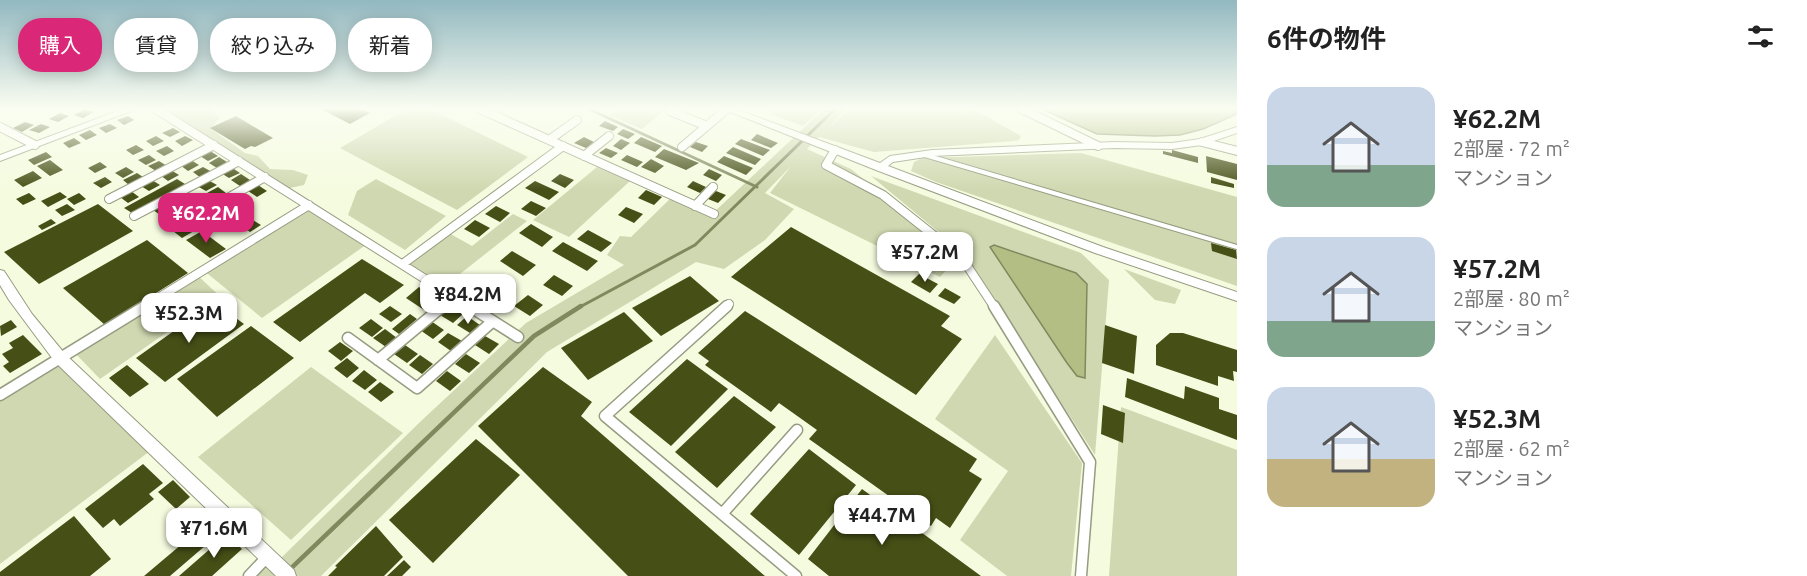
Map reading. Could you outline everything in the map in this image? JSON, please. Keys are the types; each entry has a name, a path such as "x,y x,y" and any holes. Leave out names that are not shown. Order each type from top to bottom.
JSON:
{"street":[{"path":"17,136 35,145"},
{"path":"0,158 59,136"},
{"path":"199,136 518,337"},
{"path":"540,136 714,214"},
{"path":"549,140 555,136"},
{"path":"584,156 609,136"},
{"path":"682,147 695,136"},
{"path":"799,136 1099,250 1237,297"},
{"path":"1077,136 1098,146"},
{"path":"880,168 890,159 923,154 1098,146 1172,146 1202,142 1220,136"},
{"path":"1202,142 1237,151"},
{"path":"109,199 214,145"},
{"path":"404,263 563,146"},
{"path":"836,150 826,165 883,195 962,258 980,283 1090,462 1081,576"},
{"path":"134,216 239,161"},
{"path":"191,219 266,177"},
{"path":"695,206 713,187"},
{"path":"0,394 309,205"},
{"path":"0,274 12,298 60,358 278,566 249,576"},
{"path":"378,360 455,296"},
{"path":"729,304 605,416 796,576"},
{"path":"348,338 417,388 493,321"},
{"path":"722,514 797,430"}],"lane":[{"path":"923,154 1237,247"}],"shaded area":[{"path":"203,136 221,136 245,153 258,156 270,169 293,170 308,175 304,185 285,189"},
{"path":"361,136 485,136 528,157 457,210 340,148"},
{"path":"795,136 1021,136 1019,140 1014,141 874,152 819,137 807,149 851,169 888,199 954,262 940,277 770,193 791,166 765,193 794,209 765,240 724,269 696,262 547,352 321,576 250,576 257,568 281,558 420,422 526,323 624,265 607,255 620,236 631,237 673,196 711,215"},
{"path":"1081,153 1237,197 1237,286 936,182 911,171 914,162 922,158"},
{"path":"597,167 630,181 569,237 533,220"},
{"path":"871,176 1081,253 1109,280 1095,455 965,254"},
{"path":"376,179 446,216 405,250 348,215 357,191"},
{"path":"309,205 370,242 262,318 203,270"},
{"path":"513,214 527,221 446,285 408,263 447,232 472,246"},
{"path":"994,245 1076,273 1087,284 1085,378 1077,376 1067,363 990,247"},
{"path":"1124,269 1181,290 1175,304 1155,300"},
{"path":"196,274 224,300 189,326 183,321 100,379 72,350"},
{"path":"995,335 1082,463 1071,576 1007,576 960,540 1008,471 935,419"},
{"path":"63,360 154,448 0,564 0,397"},
{"path":"311,367 403,433 291,540 198,457"},
{"path":"1121,407 1237,450 1237,576 1109,576"}],"building":[{"path":"80,136 95,136 86,140"},
{"path":"156,136 164,141 153,146 146,141"},
{"path":"185,136 193,140 182,146 175,141"},
{"path":"223,136 269,136 273,138 255,147 245,149"},
{"path":"755,136 761,136 778,143 771,148 751,140"},
{"path":"584,137 594,142 586,148 574,143"},
{"path":"641,137 662,146 655,152 634,143"},
{"path":"74,138 81,143 69,148 63,143"},
{"path":"621,139 630,143 621,150 613,146"},
{"path":"741,139 770,150 763,156 735,144"},
{"path":"696,142 708,146 702,152 690,147"},
{"path":"136,145 144,150 133,155 126,150"},
{"path":"167,146 174,151 164,156 156,151"},
{"path":"733,147 761,159 755,165 726,153"},
{"path":"606,148 618,153 611,158 599,153"},
{"path":"664,149 699,163 686,170 655,157"},
{"path":"1172,150 1198,157 1198,163 1163,154 1163,151 1172,153"},
{"path":"210,151 218,156 208,161 200,156"},
{"path":"46,152 52,157 34,165 28,160"},
{"path":"149,155 156,160 146,165 138,160"},
{"path":"627,155 643,162 637,167 621,160"},
{"path":"724,156 753,168 746,175 717,162"},
{"path":"1206,156 1237,164 1237,180 1207,172"},
{"path":"219,157 227,162 217,168 209,163"},
{"path":"651,159 664,166 655,173 641,167"},
{"path":"50,160 63,170 50,176 37,166"},
{"path":"191,160 199,165 188,171 180,165"},
{"path":"159,161 167,166 156,171 148,166"},
{"path":"100,162 107,167 95,173 88,168"},
{"path":"126,167 134,172 123,178 115,173"},
{"path":"203,167 212,172 201,178 193,172"},
{"path":"231,167 240,173 229,178 221,173"},
{"path":"709,169 722,175 716,181 703,175"},
{"path":"171,170 179,175 168,181 160,175"},
{"path":"33,171 42,178 23,187 14,180"},
{"path":"137,173 143,177 129,185 123,180"},
{"path":"241,174 250,180 240,186 231,180"},
{"path":"560,174 574,180 565,188 551,181"},
{"path":"105,177 112,182 101,188 93,183"},
{"path":"1211,177 1234,184 1234,188 1211,183"},
{"path":"177,179 185,184 132,213 124,208"},
{"path":"152,180 160,185 149,191 141,186"},
{"path":"208,180 217,185 206,191 197,186"},
{"path":"535,181 559,192 549,200 525,188"},
{"path":"693,181 706,187 700,193 687,187"},
{"path":"258,185 267,191 257,197 248,191"},
{"path":"218,187 226,193 216,199 207,193"},
{"path":"646,190 662,197 654,205 638,198"},
{"path":"131,191 139,197 128,203 120,197"},
{"path":"716,191 726,195 718,203 708,199"},
{"path":"60,192 67,197 48,207 41,201"},
{"path":"29,193 36,199 23,205 16,199"},
{"path":"79,193 86,199 74,205 67,199"},
{"path":"183,194 192,200 162,216 153,210"},
{"path":"237,198 246,204 235,210 226,204"},
{"path":"197,200 205,206 194,213 185,207"},
{"path":"531,201 546,208 536,216 521,209"},
{"path":"67,204 75,210 62,216 55,210"},
{"path":"98,204 133,231 39,284 4,252"},
{"path":"496,206 510,213 500,222 485,214"},
{"path":"626,207 643,214 634,223 618,215"},
{"path":"240,211 249,217 238,224 229,217"},
{"path":"212,212 221,218 210,225 201,219"},
{"path":"173,215 182,221 170,228 161,221"},
{"path":"51,219 56,223 42,230 38,226"},
{"path":"251,219 261,225 250,232 240,225"},
{"path":"475,220 490,228 479,237 464,229"},
{"path":"185,224 194,231 182,238 173,231"},
{"path":"531,224 553,237 542,247 519,233"},
{"path":"791,227 950,316 941,326 962,339 916,395 731,277"},
{"path":"588,230 612,243 601,252 577,239"},
{"path":"202,231 226,249 210,258 186,240"},
{"path":"147,240 188,273 105,325 63,288"},
{"path":"563,242 598,261 587,271 552,251"},
{"path":"1211,243 1236,250 1237,259 1212,251"},
{"path":"512,251 536,265 523,276 500,261"},
{"path":"362,259 404,285 380,303 365,293 300,342 273,322"},
{"path":"919,274 938,284 930,293 911,282"},
{"path":"554,275 573,286 562,296 543,285"},
{"path":"690,276 719,301 661,336 632,308"},
{"path":"482,283 499,293 485,305 468,295"},
{"path":"419,287 438,299 424,310 406,298"},
{"path":"945,288 961,297 954,304 938,296"},
{"path":"528,295 543,305 530,316 514,306"},
{"path":"390,306 402,314 391,322 379,314"},
{"path":"450,306 463,314 453,323 440,315"},
{"path":"221,307 244,324 165,382 136,358 178,328 185,332"},
{"path":"745,311 977,459 969,471 982,479 950,528 936,518 931,526 809,439 817,430 779,403 771,412 705,365 709,361 698,353"},
{"path":"624,312 653,341 588,380 561,348"},
{"path":"410,314 417,319 399,334 392,329"},
{"path":"467,316 480,325 470,333 457,325"},
{"path":"371,319 383,328 372,337 359,328"},
{"path":"11,320 17,327 1,336 0,326"},
{"path":"431,321 444,330 433,339 420,330"},
{"path":"1105,325 1137,336 1134,374 1102,363"},
{"path":"251,326 294,358 217,417 177,379"},
{"path":"385,329 397,338 386,347 373,338"},
{"path":"448,333 462,341 451,351 438,342"},
{"path":"1170,333 1183,333 1237,350 1237,372 1233,371 1234,381 1218,376 1218,386 1156,365 1156,345"},
{"path":"23,335 42,354 10,373 3,366 9,362 2,354 13,348 9,343"},
{"path":"485,336 499,344 489,354 475,345"},
{"path":"340,342 353,351 341,361 328,351"},
{"path":"405,345 418,354 407,363 394,354"},
{"path":"466,354 480,363 469,373 455,364"},
{"path":"420,355 433,364 422,374 409,365"},
{"path":"347,358 359,368 347,378 334,368"},
{"path":"687,359 728,389 671,446 629,412"},
{"path":"127,365 149,384 130,397 109,378"},
{"path":"543,367 592,402 581,416 765,576 628,576 478,426"},
{"path":"364,370 377,380 365,390 352,381"},
{"path":"447,371 461,381 450,391 436,381"},
{"path":"1127,378 1184,399 1185,386 1219,398 1219,409 1237,415 1237,440 1125,397"},
{"path":"380,382 394,392 381,402 368,392"},
{"path":"734,396 776,427 717,488 675,452"},
{"path":"1103,405 1125,413 1123,443 1101,434"},
{"path":"476,439 520,475 433,563 389,520"},
{"path":"809,449 856,485 799,555 750,514"},
{"path":"143,464 163,483 149,494 154,499 120,526 114,519 103,528 85,509"},
{"path":"173,480 190,497 176,509 158,492"},
{"path":"862,489 981,576 829,576 808,559"},
{"path":"74,516 111,559 90,576 0,576 0,572"},
{"path":"208,522 220,533 170,576 144,576"},
{"path":"376,526 403,557 384,576 328,576 337,567 335,566"},
{"path":"227,534 242,549 212,576 179,576"},
{"path":"404,560 411,567 402,576 387,576"}],"waterway":[{"path":"647,136 755,186"},
{"path":"755,186 807,136"},
{"path":"578,308 695,245 755,186"},
{"path":"283,576 534,336 581,306"}]}
